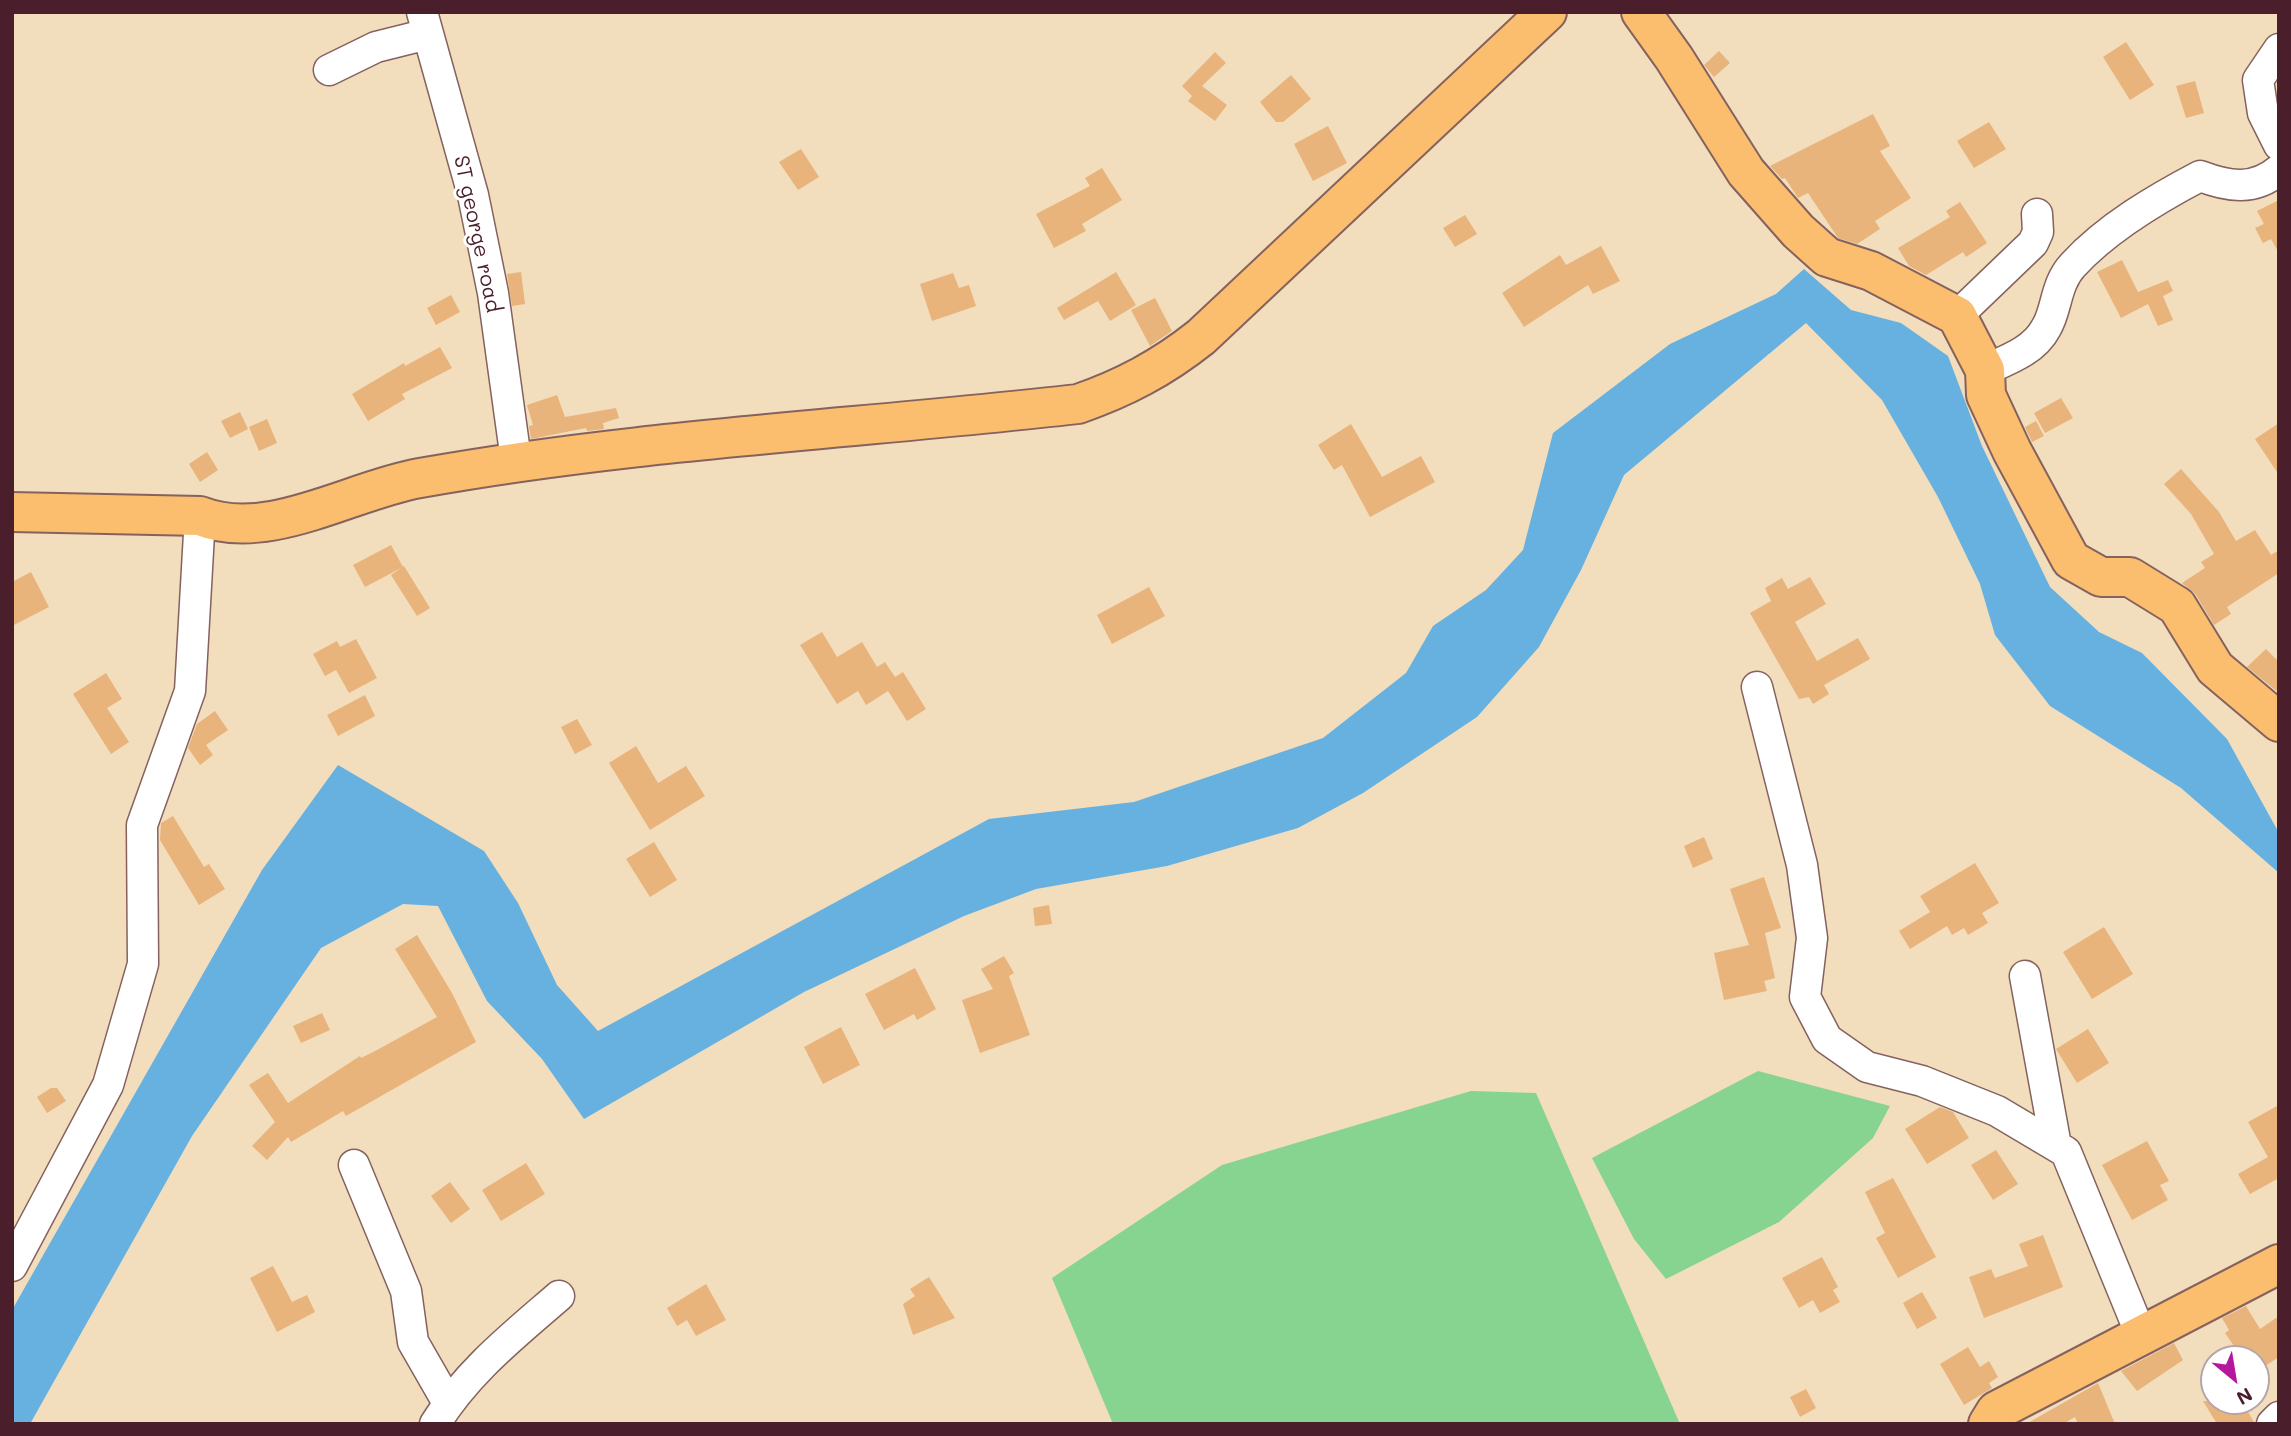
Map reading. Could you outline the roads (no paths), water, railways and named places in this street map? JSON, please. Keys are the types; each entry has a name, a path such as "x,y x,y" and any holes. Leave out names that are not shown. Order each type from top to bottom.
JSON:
{"main road":[{"path":"12,512 200,516 219,524 253,524 281,519 402,481 516,460 1066,405 1120,389 1155,371 1201,337 1547,12"},
{"path":"1642,12 1746,173 1798,231 1827,257 1871,271 1957,316 1985,370 1986,394 2012,451 2071,561 2101,576 2130,577 2177,606 2215,668 2245,697 2279,722"},
{"path":"1988,1424 1996,1411 2279,1264"}],"street":[{"name":"ST george road","path":"425,23 473,195 493,293 516,460"},
{"path":"328,70 425,23"},
{"path":"2279,49 2258,80 2263,113 2279,145"},
{"path":"1985,370 2028,349 2047,328 2054,299 2071,266 2163,195 2200,176 2230,187 2266,181 2279,170"},
{"path":"1957,316 2033,243 2038,232 2038,214"},
{"path":"12,1266 108,1085 143,964 142,825 190,691 200,516"},
{"path":"1757,687 1802,865 1812,938 1805,997 1827,1039 1867,1068 1922,1081 1997,1111 2066,1152 2141,1335"},
{"path":"2025,976 2056,1146"},
{"path":"354,1165 406,1291 413,1342 442,1413 483,1362 559,1296"},
{"path":"2272,1424 2279,1417"}],"water":[{"path":"1804,269 1851,310 1901,323 1948,356 1982,446 2050,587 2099,632 2142,653 2227,739 2279,833 2279,873 2181,788 2050,706 1995,635 1980,584 1938,497 1882,400 1806,323 1624,475 1581,570 1539,647 1477,717 1363,793 1298,828 1167,866 1036,889 964,916 804,992 584,1119 542,1059 487,1001 438,906 403,904 321,948 192,1136 30,1424 12,1424 12,1310 262,870 338,765 484,851 518,903 557,985 598,1031 989,819 1134,802 1323,738 1406,673 1433,626 1486,590 1523,550 1553,433 1670,344 1776,294"}]}
